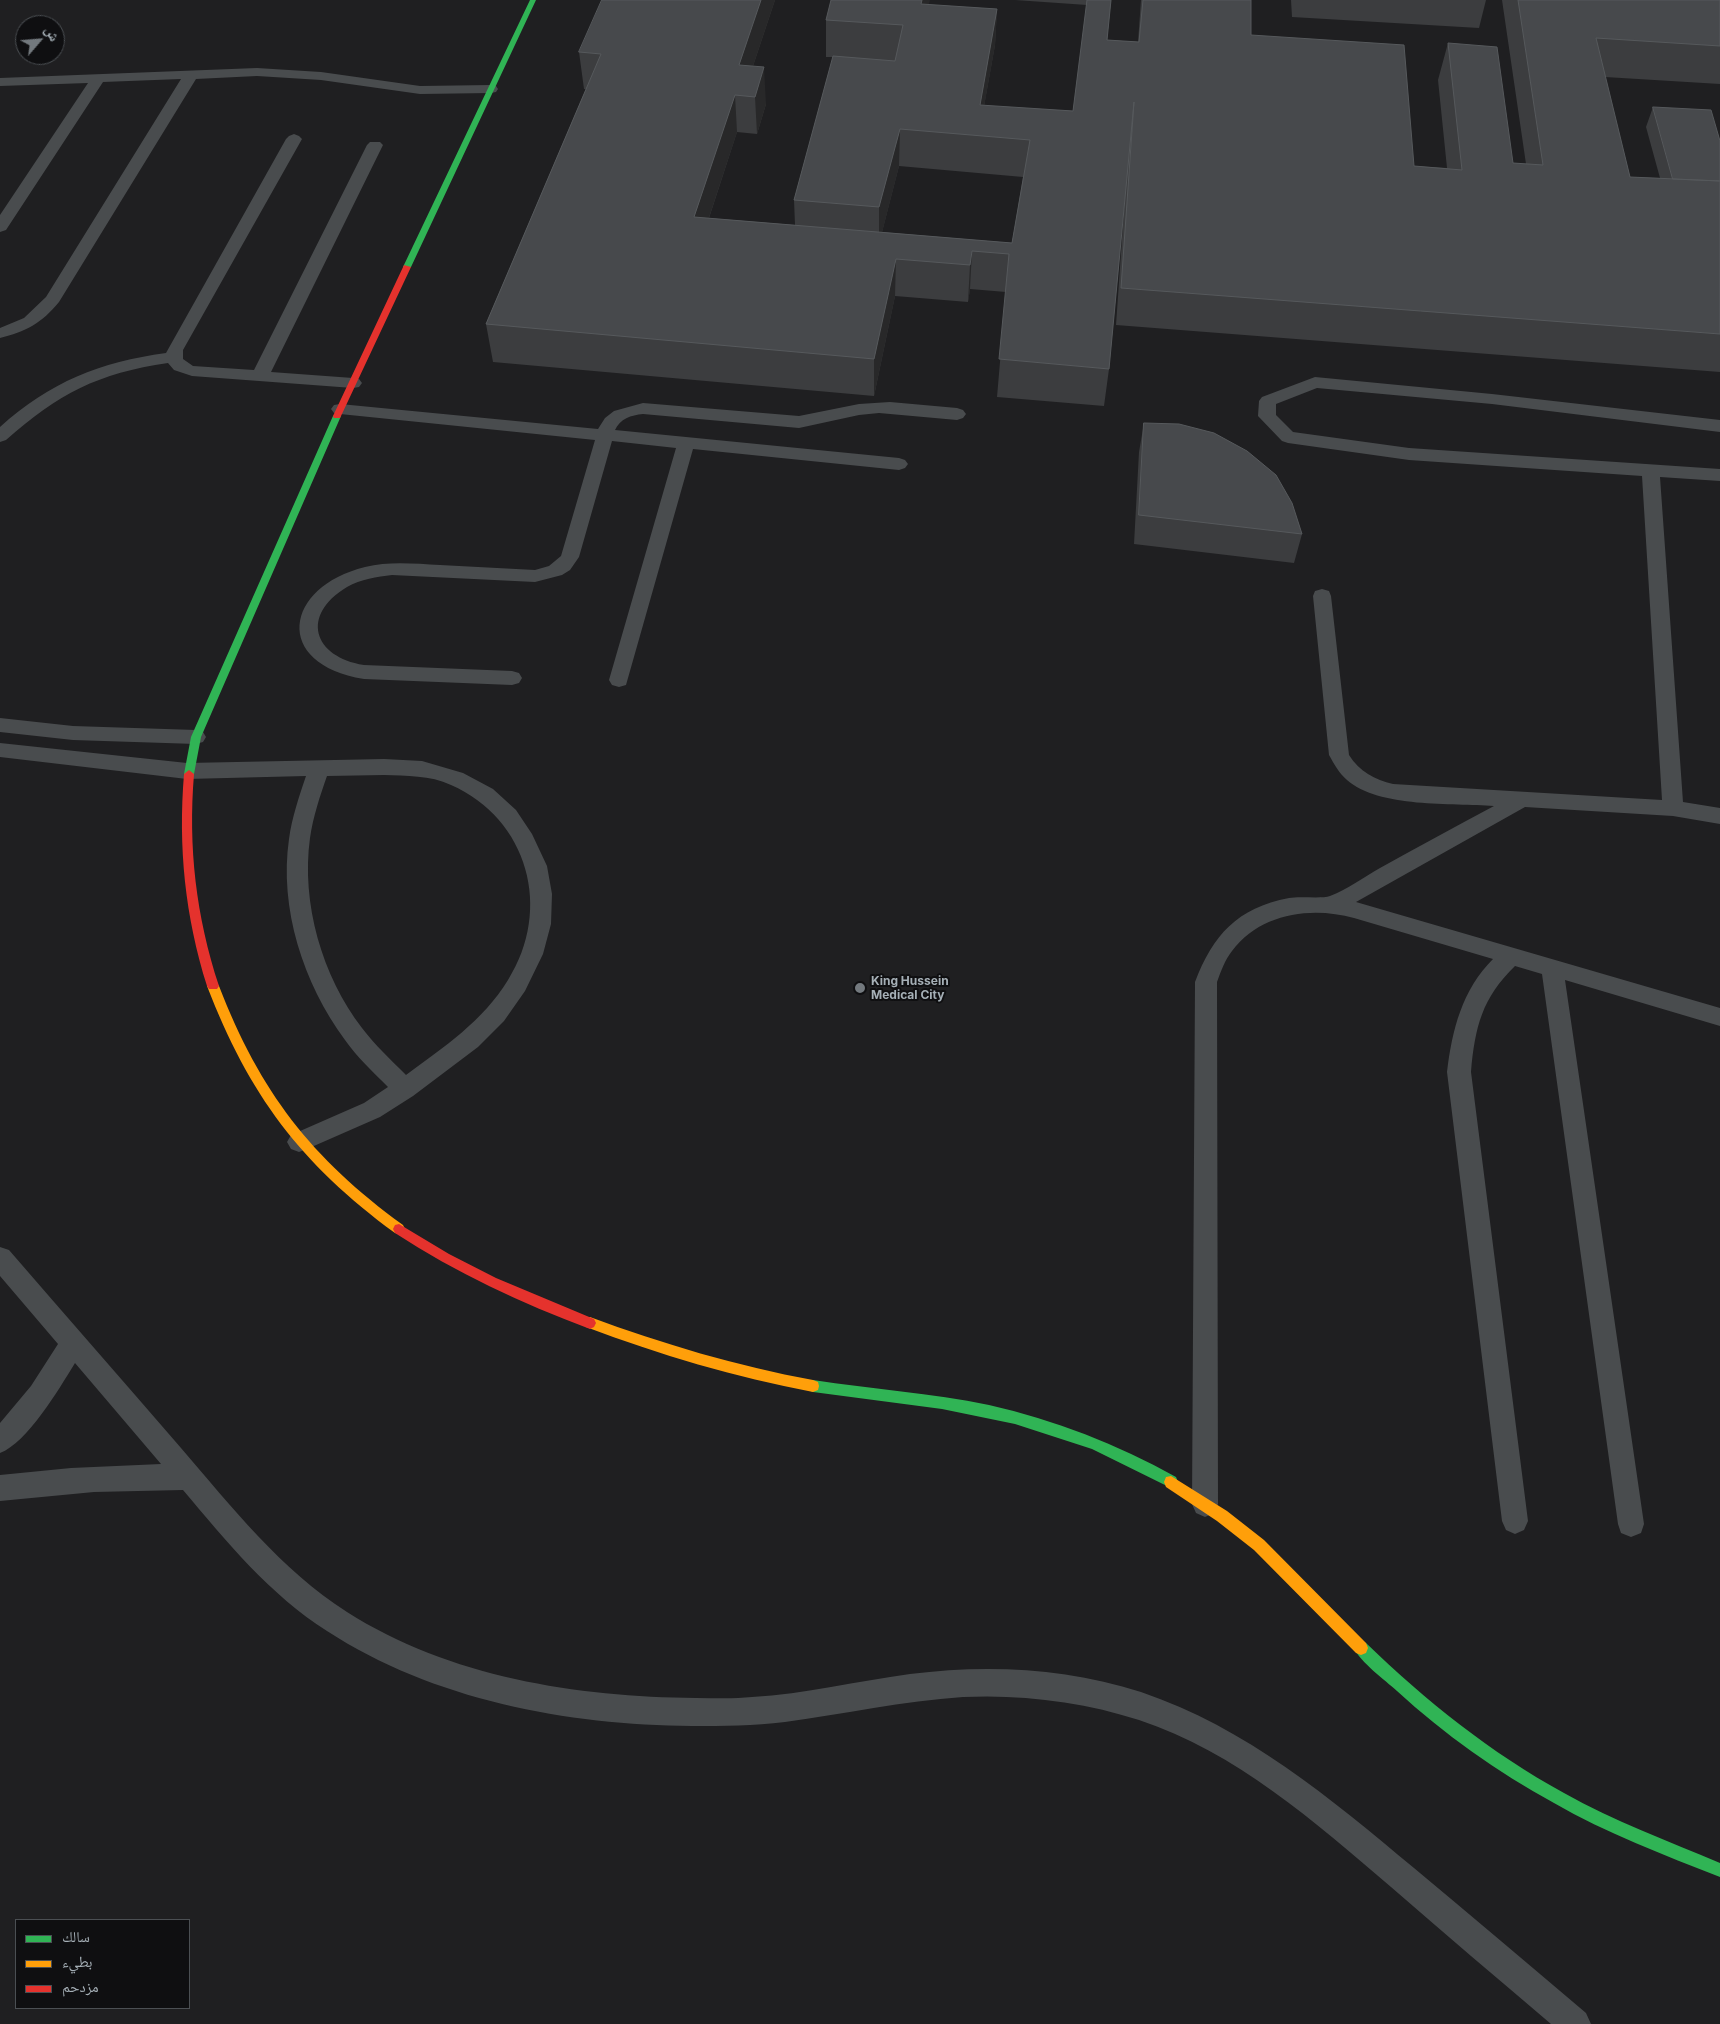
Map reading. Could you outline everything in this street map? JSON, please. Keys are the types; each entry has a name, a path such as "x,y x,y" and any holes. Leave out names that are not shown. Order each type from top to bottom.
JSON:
{"street":[{"path":"533,0 340,409 196,737 187,771 185,851 189,897 198,944 234,1043 262,1092 299,1142 345,1188 402,1232 466,1270 550,1308 639,1341 722,1365 806,1384 964,1406 1033,1422 1100,1447 1154,1473 1205,1504 1254,1541 1357,1644 1419,1702 1489,1755 1557,1797 1647,1840 1720,1870"}],"lane":[{"path":"0,82 192,74 289,74 420,90 491,89"},
{"path":"0,333 25,326 38,318 53,299 192,74"},
{"path":"0,227 99,78"},
{"path":"294,139 175,350 173,357 176,364 192,371 353,383"},
{"path":"260,376 375,145"},
{"path":"0,436 35,406 75,381 123,365 173,357"},
{"path":"1720,426 1492,399 1314,382 1268,402 1267,416 1288,437 1409,454 1720,475"},
{"path":"512,678 364,672 346,669 331,663 311,643 308,630 310,617 315,605 326,593 340,583 374,571 392,569 535,576 544,575 560,568 566,563 572,551 605,434 611,421 619,415 638,408 799,422 813,422 852,410 880,407 957,414"},
{"path":"340,409 899,464"},
{"path":"619,680 686,443"},
{"path":"1651,469 1673,808"},
{"path":"1322,596 1339,755 1349,771 1365,784 1393,792 1673,808 1720,816"},
{"path":"0,725 56,732 196,737"},
{"path":"0,750 187,771 384,767 422,769 456,778 486,794 509,816 525,840 536,866 540,894 540,924 532,954 517,985 496,1014 470,1040 405,1090 372,1110 299,1142"},
{"path":"319,768 307,804 299,840 298,878 301,915 310,953 326,989 347,1025 374,1059 405,1090"},
{"path":"1332,905 1523,799"},
{"path":"1205,1504 1206,982 1212,963 1222,946 1236,931 1254,919 1277,909 1305,905 1332,905 1512,955 1720,1017"},
{"path":"1512,955 1494,971 1480,990 1470,1011 1462,1040 1459,1072 1516,1521"},
{"path":"1552,967 1631,1524"},
{"path":"0,1258 189,1477 266,1560 334,1620 419,1664 502,1688 585,1706 671,1713 757,1712 964,1683 1023,1684 1083,1692 1142,1707 1201,1731 1257,1762 1311,1802 1575,2024"},
{"path":"0,1441 15,1426 48,1385 73,1343"},
{"path":"0,1488 70,1480 126,1477 189,1477"}],"shaded area":[{"name":"King Hussein Medical City","path":"0,0 1720,0 1720,2024 0,2024"}],"building":[{"path":"602,0 761,0 739,65 764,67 755,97 735,95 694,217 1012,243 1030,140 900,129 879,207 794,200 833,56 895,61 903,25 826,20 831,0 922,0 921,4 997,9 980,105 1073,111 1087,0 1111,0 1107,40 1139,42 1143,0 1251,0 1251,35 1404,45 1414,166 1462,170 1448,43 1497,47 1513,163 1543,165 1518,0 1720,0 1720,46 1596,38 1630,177 1720,181 1720,334 1121,288 1134,102 1109,369 999,359 1009,254 972,251 970,265 896,259 874,359 486,324 601,54 579,52"},
{"path":"1653,107 1711,110 1720,141 1720,181 1673,179"},
{"path":"1144,423 1179,424 1214,433 1247,451 1276,475 1292,503 1302,534 1139,515"}],"traffic: fast":[{"path":"407,267 533,0"},
{"path":"189,774 196,737 337,416"},
{"path":"813,1386 942,1403 1015,1417 1096,1444 1147,1468 1171,1482"},
{"path":"1361,1648 1383,1670 1431,1711 1506,1767 1560,1799 1599,1818 1720,1870"}],"traffic: slow":[{"path":"213,986 227,1023 244,1058 286,1123 311,1153 338,1180 367,1206 399,1229"},
{"path":"590,1323 700,1360 813,1386"},
{"path":"1171,1482 1222,1516 1259,1545 1361,1648"}],"traffic: jam":[{"path":"337,416 407,267"},
{"path":"189,774 186,828 189,882 198,934 213,986"},
{"path":"399,1229 422,1244 492,1282 540,1304 590,1323"}],"place":[{"name":"King Hussein Medical City","path":"860,988"}]}
